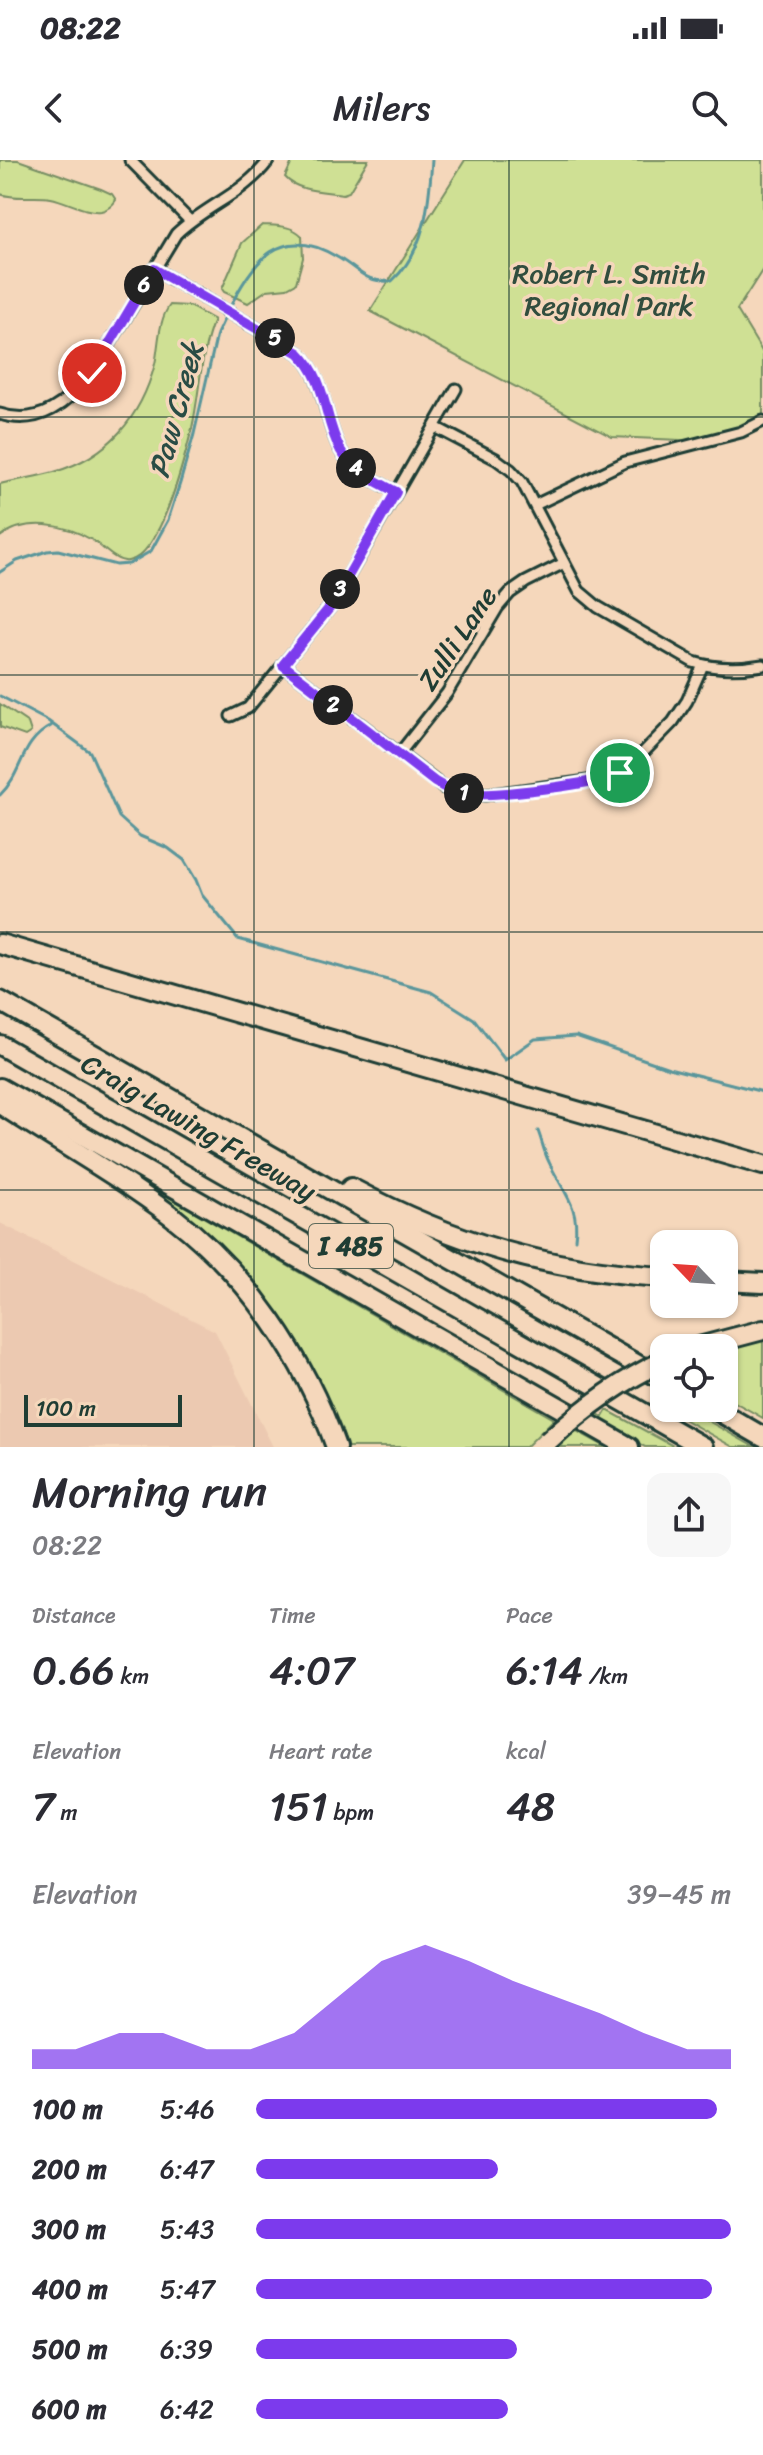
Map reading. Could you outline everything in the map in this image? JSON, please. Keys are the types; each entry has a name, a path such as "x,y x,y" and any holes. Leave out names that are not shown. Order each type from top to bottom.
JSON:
{"highway":[{"path":"0,944 763,1165"},
{"name":"Craig Lawing Freeway","path":"0,1001 650,1372"},
{"name":"Craig Lawing Freeway","path":"0,1045 703,1447"},
{"path":"0,1088 629,1447"},
{"path":"156,1089 394,1211 483,1247 559,1266 650,1276"},
{"path":"0,1104 173,1217 230,1269 292,1351 314,1391 336,1447"},
{"path":"738,1282 763,1283"},
{"path":"738,1337 763,1330"},
{"path":"546,1444 614,1386 650,1368"},
{"path":"737,1422 763,1437"}],"street":[{"path":"130,160 190,221"},
{"path":"0,414 22,418 45,414 77,392 92,373 176,234 190,221 238,192 269,160"},
{"path":"154,269 299,353 310,364 340,449 364,474 396,492"},
{"path":"231,716 248,708 331,606 456,389"},
{"path":"535,505 625,462 741,432 763,421"},
{"path":"435,427 511,470 522,482 579,591 588,599 672,651 703,665 741,668 763,665"},
{"name":"Zulli Lane","path":"399,754 447,693 498,607 526,582 564,563"},
{"path":"283,665 444,788 485,795 609,778 630,766 673,722 687,701 703,665"}],"shaded area":[{"path":"0,1223 215,1331 273,1447 0,1447"}],"green space":[{"path":"0,160 18,160 101,189 112,194 116,200 105,210 95,211 51,198 0,194"},
{"path":"293,160 368,160 349,192 343,194 312,190 290,182 285,177"},
{"name":"Robert L. Smith Regional Park","path":"465,160 763,160 763,269 737,310 763,353 763,421 704,441 612,437 370,311"},
{"path":"262,225 298,232 302,236 303,258 296,283 287,288 267,290 248,303 222,289 242,243"},
{"path":"170,305 189,306 214,320 184,460 170,504 151,542 140,555 123,561 81,534 58,527 33,525 0,537 0,484 48,474 91,456 120,432 131,418 149,383 161,326"},
{"path":"0,704 28,723 31,732 25,736 0,727"},
{"path":"144,1183 554,1419 526,1447 343,1447 268,1303 142,1187"},
{"path":"763,1340 763,1418 738,1404 738,1345"},
{"path":"607,1410 675,1447 645,1447 593,1416 597,1417 596,1413 603,1417"},
{"path":"689,1422 710,1422 754,1447 733,1447"},
{"path":"575,1430 606,1447 559,1447"}],"waterway":[{"name":"Paw Creek","path":"229,309 259,262 285,246 300,244 317,247 368,277 392,281 412,255 424,225 432,160"},
{"name":"Paw Creek","path":"0,572 17,561 47,551 58,550 116,565 129,564 151,551 168,520 180,483 217,334 226,315"},
{"name":"Paw Creek","path":"0,696 48,721 90,752 119,817 140,836 168,848 184,860 202,895 238,939 431,992 474,1019 505,1060 535,1039 576,1036 669,1068 763,1092"},
{"path":"0,795 14,777 27,749 51,726"},
{"name":"Paw Creek","path":"538,1131 547,1158 572,1207 575,1239"}],"route":[{"path":"92,373 154,269 299,353 316,376 340,449 357,470 396,492 331,606 283,665 435,782 456,792 485,795 599,780 620,773"}]}
